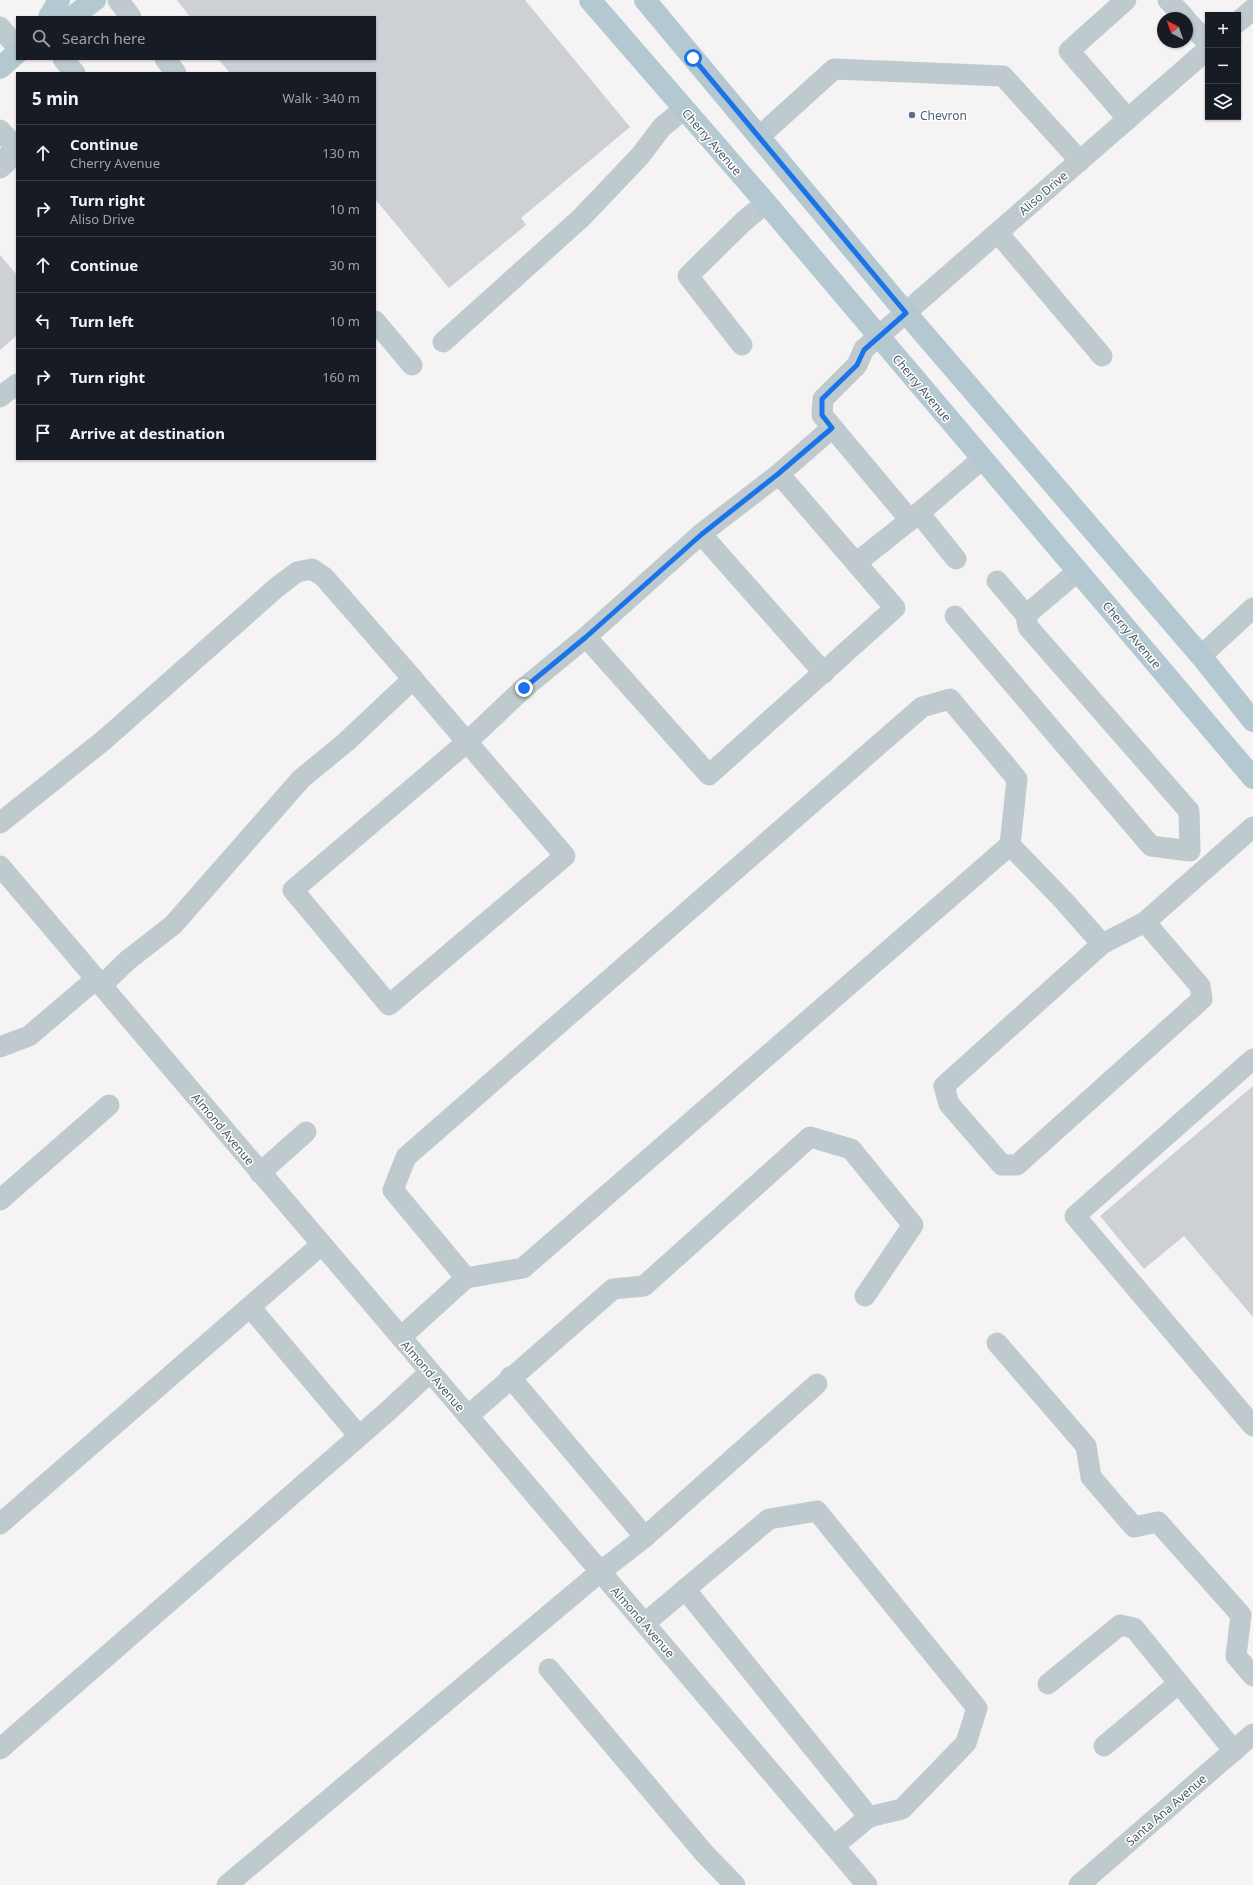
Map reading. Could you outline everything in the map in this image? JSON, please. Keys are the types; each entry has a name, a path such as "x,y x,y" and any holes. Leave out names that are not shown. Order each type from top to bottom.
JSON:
{"main road":[{"path":"50,16 59,0"},
{"path":"73,16 95,0"},
{"name":"Cherry Avenue","path":"590,0 766,203 871,343 982,459 1253,778"},
{"path":"645,0 906,313 1201,656 1253,720"},
{"path":"0,68 16,54"}],"street":[{"path":"118,0 130,16"},
{"path":"1126,0 1069,50 1128,118"},
{"path":"1168,0 1179,12"},
{"path":"1241,19 1253,9"},
{"path":"0,27 16,45"},
{"path":"1193,27 1205,40"},
{"name":"Aliso Drive","path":"871,343 1205,52"},
{"path":"64,60 74,72"},
{"path":"166,60 175,72"},
{"path":"759,137 834,69 1003,76 1080,161"},
{"path":"443,342 581,218 640,156 662,127 684,109"},
{"path":"0,168 7,162 10,141"},
{"path":"742,345 688,276 744,221 766,203"},
{"path":"998,233 1102,356"},
{"path":"376,322 412,365"},
{"path":"871,343 857,365 822,399 822,415 832,428 914,517 956,559"},
{"path":"0,397 16,385"},
{"path":"0,822 104,740 258,604 297,572 312,569 324,577 413,679 467,742 564,856 389,1005 293,890 467,742 524,688 586,637 702,534 778,474 832,428"},
{"path":"856,563 914,517 982,459"},
{"path":"586,637 709,775 895,608 778,474"},
{"path":"702,534 824,673"},
{"path":"1026,615 1078,571"},
{"path":"997,581 1026,615 1028,627 1189,811 1190,851 1205,869"},
{"path":"1201,656 1253,608"},
{"path":"955,616 1151,846 1190,851"},
{"path":"0,1047 29,1036 173,925 301,779 346,742 413,679"},
{"path":"401,1337 466,1278 523,1268 1010,845 1017,779 950,698 922,707 406,1157 393,1190 466,1278"},
{"path":"1145,922 1200,986 1202,999 1017,1165 1002,1165 949,1104 944,1086 1102,944 1145,922 1253,827"},
{"path":"1010,845 1064,901 1102,944"},
{"name":"Almond Avenue","path":"0,866 867,1885"},
{"path":"1253,1059 1075,1216 1253,1426"},
{"path":"0,1200 110,1105"},
{"path":"260,1173 306,1132"},
{"path":"468,1416 510,1377 613,1289 644,1286 810,1137 851,1149 913,1225 865,1296"},
{"path":"0,1524 321,1245"},
{"path":"250,1308 359,1436"},
{"path":"997,1343 1086,1446 1091,1477 1134,1527 1158,1522 1241,1615 1236,1656 1253,1676"},
{"path":"0,1749 359,1436 430,1372"},
{"path":"510,1377 645,1537"},
{"path":"227,1885 600,1572 645,1537 817,1384"},
{"path":"644,1624 769,1518 817,1511 977,1708 966,1743 902,1809 868,1817 834,1846"},
{"path":"685,1589 868,1817"},
{"path":"1048,1684 1120,1625 1134,1628 1234,1751"},
{"path":"549,1669 704,1853 735,1885"},
{"path":"1104,1746 1179,1683"},
{"name":"Santa Ana Avenue","path":"1080,1885 1253,1734"}],"building":[{"path":"177,0 525,0 630,127 521,218 526,225 449,288 376,200 376,72 229,72 219,60 376,60 376,16 189,16"},
{"path":"0,255 16,274 16,336 0,350"},
{"path":"1253,1086 1253,1317 1184,1236 1144,1269 1100,1216"}],"place":[{"name":"Chevron","path":"912,115"}],"route":[{"path":"524,688 586,637 702,534 778,474 832,428 822,415 822,399 857,365 864,350 906,313 693,58"}]}
